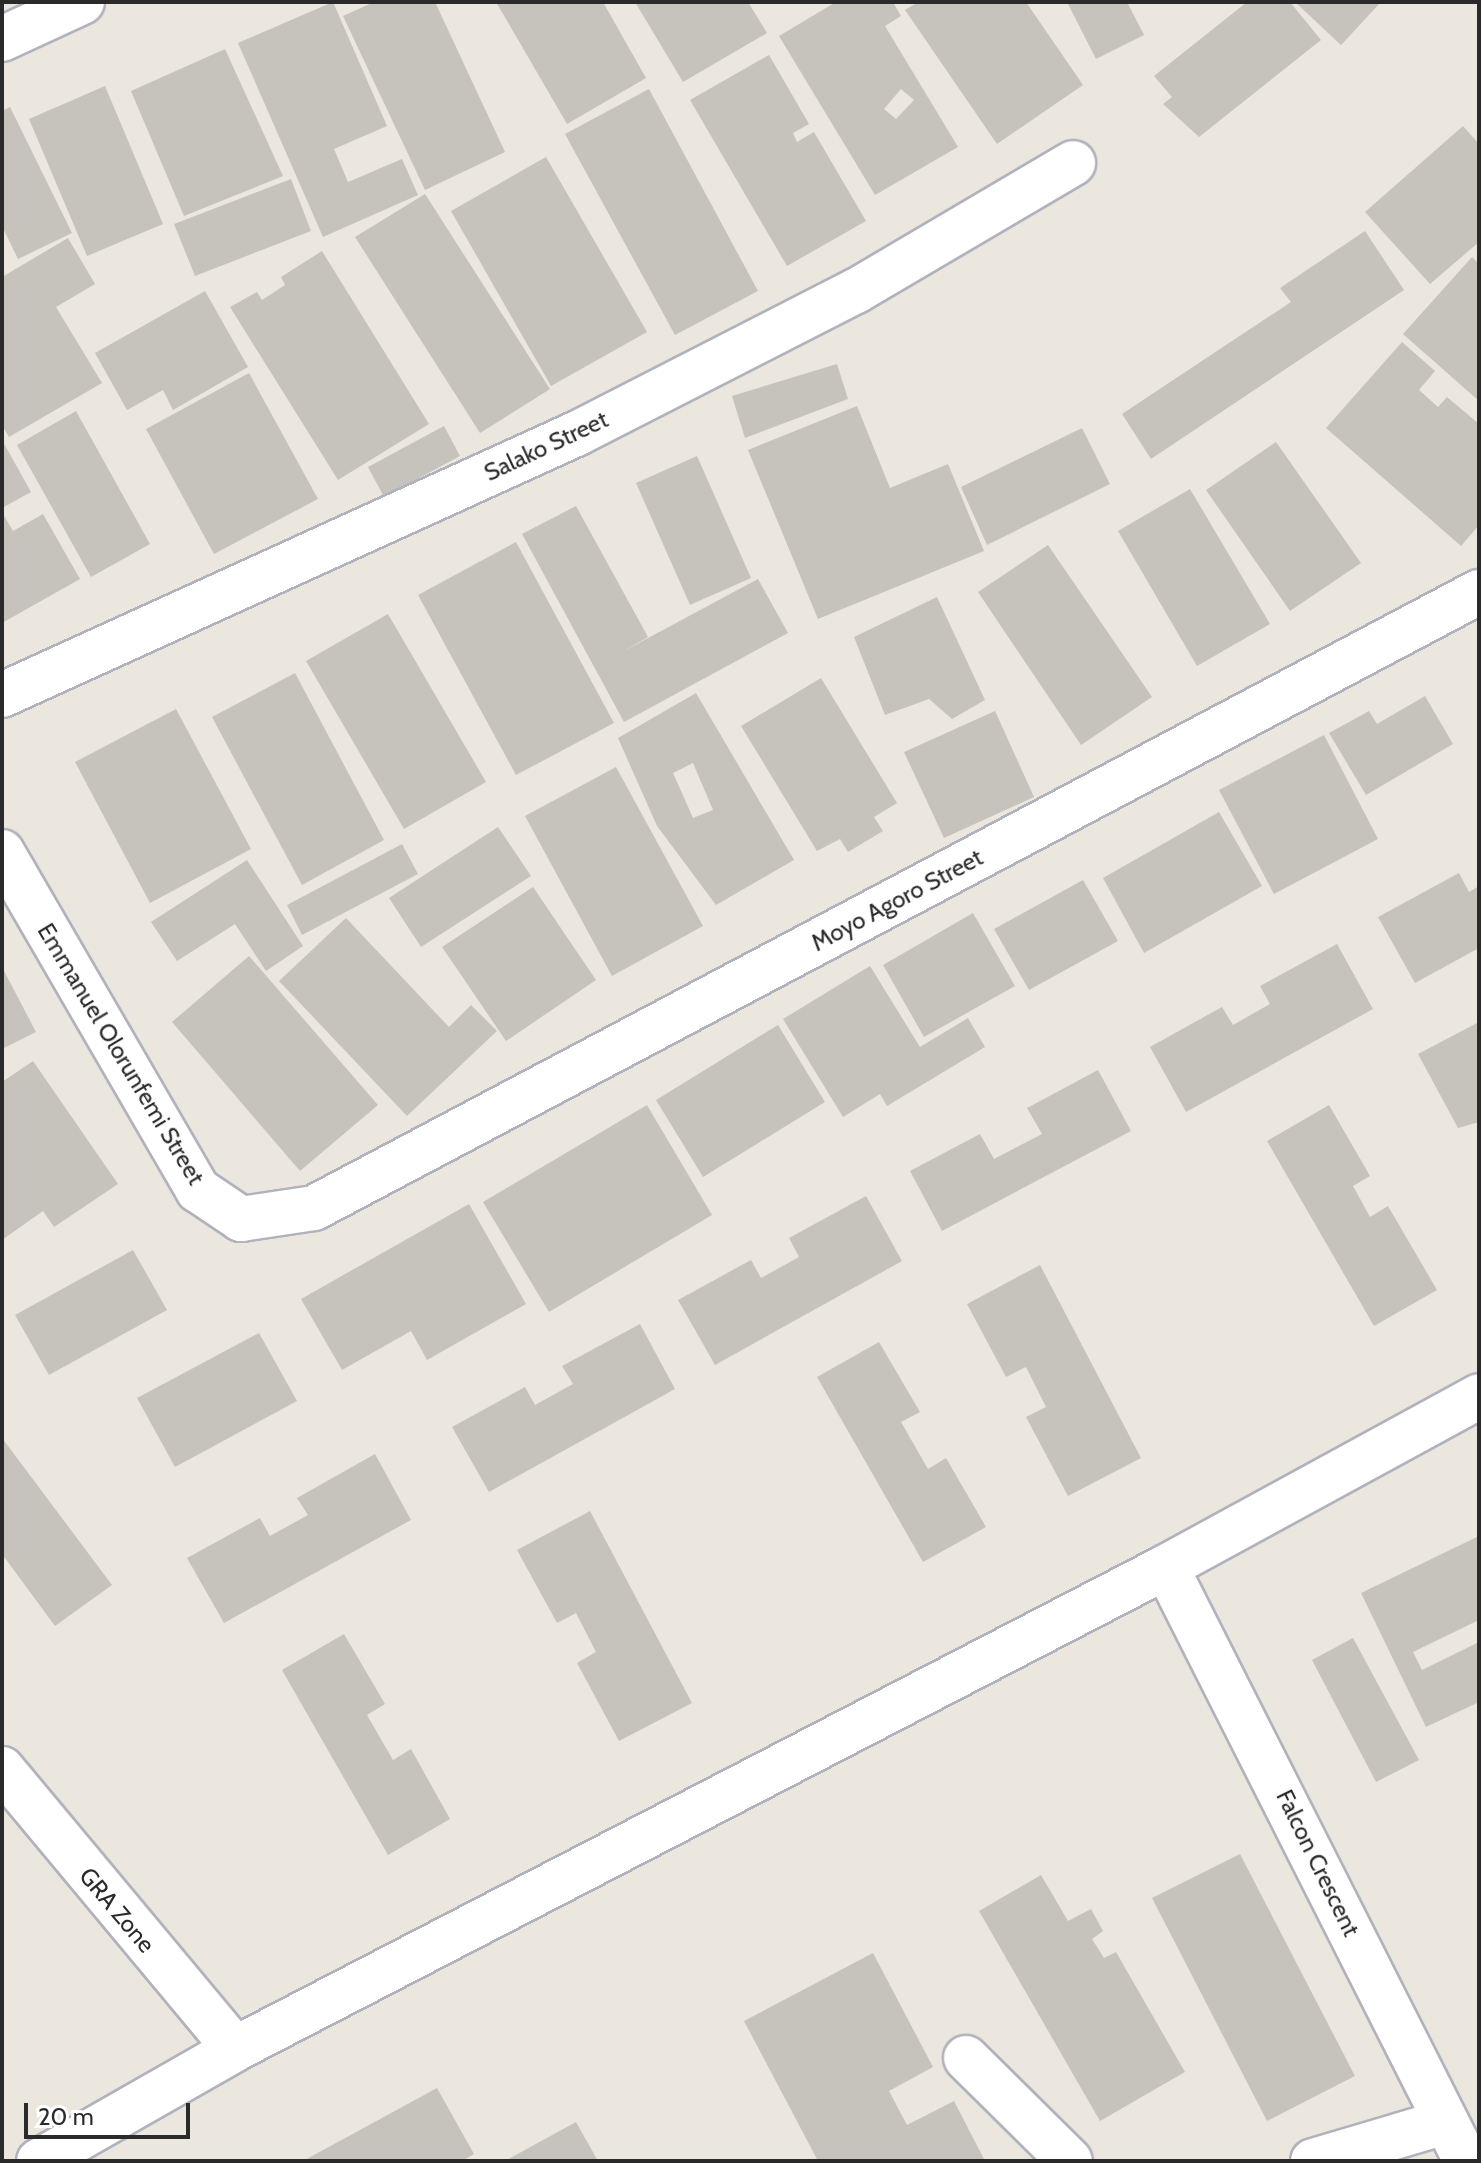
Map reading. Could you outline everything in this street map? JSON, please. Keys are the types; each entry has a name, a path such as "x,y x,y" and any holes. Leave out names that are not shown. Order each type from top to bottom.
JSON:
{"street":[{"path":"2,39 82,2"},
{"name":"Salako Street","path":"2,695 578,433 856,291 1073,163"},
{"name":"Moyo Agoro Street","path":"314,1208 1479,592"},
{"name":"Emmanuel Olorunfemi Street","path":"2,852 198,1190 241,1219 314,1208"},
{"path":"39,2161 235,2049 1166,1567 1479,1396"},
{"name":"Falcon Crescent","path":"1166,1567 1466,2161"},
{"name":"GRA Zone","path":"2,1769 235,2049"},
{"path":"966,2058 1070,2161"},
{"path":"1313,2161 1445,2122"}],"building":[{"path":"333,2 387,126 334,149 348,182 402,159 418,195 323,237 238,43"},
{"path":"374,2 435,2 505,152 425,190 343,16"},
{"path":"496,2 603,2 646,78 567,124"},
{"path":"635,2 748,2 767,33 683,82"},
{"path":"836,2 893,2 901,16 885,26 958,147 875,195 779,36","holes":["901,89 914,100 896,119 884,109"]},
{"path":"918,2 1026,2 1083,85 997,144 905,10"},
{"path":"1067,2 1127,2 1144,35 1096,59"},
{"path":"1247,2 1290,2 1321,40 1199,137 1163,104 1172,97 1154,76"},
{"path":"1295,2 1381,2 1341,45"},
{"path":"225,49 283,176 184,216 131,91"},
{"path":"769,55 809,124 793,133 797,142 814,132 866,221 787,266 690,100"},
{"path":"105,86 163,224 87,256 29,119"},
{"path":"649,89 758,291 675,335 565,134"},
{"path":"10,107 72,233 18,259 2,226 2,111"},
{"path":"1463,126 1479,144 1479,242 1430,284 1365,212"},
{"path":"546,157 647,332 551,386 451,211"},
{"path":"291,179 311,231 195,276 174,224"},
{"path":"425,194 550,389 480,433 355,237"},
{"path":"1365,231 1404,290 1151,459 1122,414 1291,302 1280,288"},
{"path":"68,238 95,284 56,307 102,383 9,437 2,425 2,277"},
{"path":"322,251 429,424 338,480 230,307 257,292 262,300 285,285 281,277"},
{"path":"1472,257 1479,264 1479,401 1403,334"},
{"path":"205,291 248,367 173,410 163,390 127,410 95,353"},
{"path":"1402,342 1435,371 1419,390 1438,407 1447,397 1479,424 1479,525 1461,546 1326,428"},
{"path":"837,364 848,399 745,438 732,396"},
{"path":"249,373 318,499 214,554 146,429"},
{"path":"857,406 890,488 948,464 984,551 818,619 748,450"},
{"path":"76,411 150,544 91,577 17,445"},
{"path":"444,426 460,456 384,497 368,467"},
{"path":"1082,428 1110,484 987,545 961,487"},
{"path":"2,440 31,492 2,508"},
{"path":"1276,442 1361,563 1290,611 1206,490"},
{"path":"697,456 751,578 690,605 636,483"},
{"path":"1190,489 1270,624 1197,666 1118,531"},
{"path":"576,506 648,637 622,652 758,579 788,633 624,722 522,534"},
{"path":"2,512 13,531 43,514 80,579 2,623"},
{"path":"516,542 614,723 516,775 418,595"},
{"path":"1048,545 1152,697 1081,745 978,592"},
{"path":"937,597 985,700 952,719 929,699 885,715 854,637"},
{"path":"388,614 486,782 404,829 306,661"},
{"path":"295,673 384,840 302,885 212,717"},
{"path":"821,678 897,803 874,817 883,831 848,852 840,839 817,851 741,726"},
{"path":"696,693 794,860 716,905 657,826 618,738","holes":["693,763 713,810 693,818 673,773"]},
{"path":"1425,696 1453,744 1366,795 1329,733 1369,711 1377,724"},
{"path":"176,709 251,849 150,903 75,762"},
{"path":"995,711 1034,797 944,838 904,752"},
{"path":"1324,735 1378,839 1274,894 1219,790"},
{"path":"616,767 703,926 612,976 525,816"},
{"path":"1219,812 1262,886 1144,953 1103,878"},
{"path":"498,827 531,876 421,947 389,898"},
{"path":"402,844 418,874 302,935 287,905"},
{"path":"247,860 303,946 266,971 235,924 177,961 151,922"},
{"path":"1459,873 1469,892 1479,886 1479,948 1415,983 1378,917"},
{"path":"1083,880 1118,941 1029,990 994,929"},
{"path":"533,887 596,980 506,1041 442,947"},
{"path":"973,913 1015,986 924,1037 883,965"},
{"path":"346,918 449,1027 471,1005 497,1031 407,1116 279,981"},
{"path":"1337,944 1373,1009 1186,1112 1150,1047 1222,1007 1233,1025 1270,1004 1260,986"},
{"path":"249,956 378,1105 300,1171 172,1022"},
{"path":"870,966 920,1047 968,1018 985,1047 887,1106 880,1094 843,1117 783,1019"},
{"path":"2,967 36,1032 2,1049"},
{"path":"1477,1023 1479,1122 1458,1128 1418,1054"},
{"path":"778,1025 825,1102 703,1177 656,1100"},
{"path":"33,1061 118,1184 54,1227 43,1211 2,1240 2,1082"},
{"path":"1098,1070 1131,1131 942,1231 910,1171 980,1134 994,1159 1042,1134 1027,1108"},
{"path":"647,1105 712,1215 549,1312 483,1202"},
{"path":"1329,1105 1370,1176 1353,1186 1370,1217 1388,1206 1437,1290 1374,1326 1267,1141"},
{"path":"866,1196 902,1261 715,1365 678,1300 751,1260 761,1278 799,1257 789,1238"},
{"path":"469,1204 526,1304 427,1360 411,1331 342,1370 301,1299"},
{"path":"133,1250 167,1310 49,1375 15,1315"},
{"path":"1040,1265 1141,1458 1068,1496 1026,1417 1046,1407 1026,1367 1006,1377 967,1304"},
{"path":"640,1324 675,1389 489,1492 452,1427 525,1387 535,1405 573,1384 562,1366"},
{"path":"259,1333 297,1401 175,1467 137,1398"},
{"path":"879,1342 920,1412 901,1422 928,1469 946,1458 986,1527 923,1562 817,1377"},
{"path":"2,1438 112,1585 55,1626 2,1554"},
{"path":"375,1454 411,1520 224,1623 187,1558 260,1518 270,1536 308,1515 297,1498"},
{"path":"590,1511 692,1703 619,1741 577,1663 596,1652 576,1613 557,1623 517,1550"},
{"path":"1479,1536 1479,1620 1413,1652 1422,1670 1479,1642 1479,1702 1426,1727 1361,1593"},
{"path":"344,1634 385,1704 367,1715 393,1760 411,1749 450,1819 388,1855 282,1670"},
{"path":"1353,1638 1419,1760 1376,1782 1312,1660"},
{"path":"1240,1854 1355,2076 1267,2121 1152,1898"},
{"path":"1041,1875 1068,1921 1091,1909 1103,1931 1092,1939 1104,1958 1116,1952 1185,2072 1100,2121 979,1911"},
{"path":"873,1953 933,2067 889,2091 907,2125 954,2101 985,2161 818,2161 744,2021"},
{"path":"437,2088 474,2154 462,2161 303,2161"},
{"path":"576,2122 598,2161 505,2161"}]}
